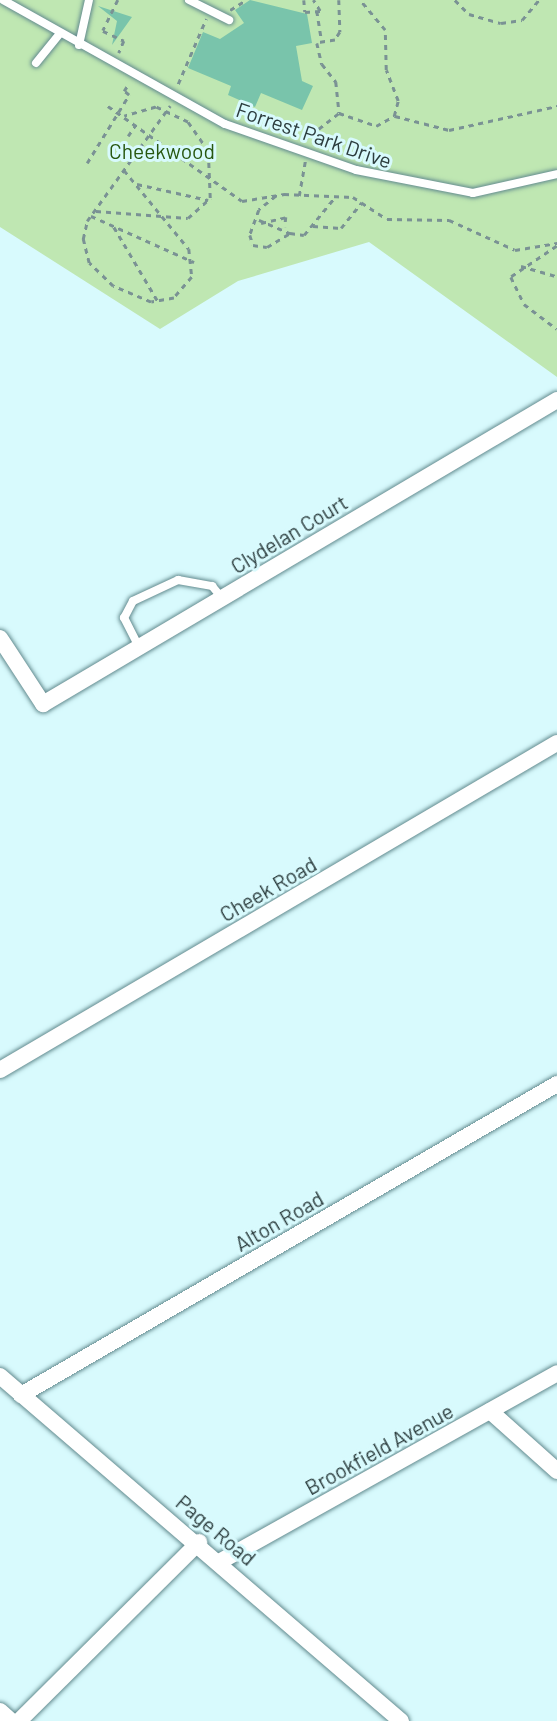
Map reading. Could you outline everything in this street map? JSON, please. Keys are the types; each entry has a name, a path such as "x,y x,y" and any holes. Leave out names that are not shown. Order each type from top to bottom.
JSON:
{"street":[{"name":"Clydelan Court","path":"0,638 43,704 557,400"},
{"name":"Cheek Road","path":"0,1070 557,743"},
{"name":"Alton Road","path":"21,1395 557,1084"},
{"name":"Brookfield Avenue","path":"221,1560 557,1373"},
{"name":"Page Road","path":"0,1376 221,1560 401,1721"},
{"path":"490,1411 557,1471"},
{"path":"19,1721 199,1542"},
{"path":"0,1712 11,1721"}],"lane":[{"name":"Forrest Park Drive","path":"3,0 132,77 238,130 308,155 456,192 514,187 557,174"},
{"path":"79,45 89,0"},
{"path":"189,0 225,18"},
{"path":"36,62 59,34"},
{"path":"139,647 124,618 129,603 178,580 212,586 222,598"}],"path":[{"path":"118,0 103,31 124,41 118,56"},
{"path":"234,0 237,6"},
{"path":"225,18 246,0"},
{"path":"304,0 305,12 317,11"},
{"path":"313,0 322,43 321,64 335,82 339,113"},
{"path":"322,43 340,32 340,0"},
{"path":"360,0 387,36 386,70 398,101 394,116"},
{"path":"455,0 469,14 500,23 522,20 539,0"},
{"path":"124,170 166,218 194,262 187,289 159,303 122,291 89,263 83,239 91,216 124,170 168,110 210,10"},
{"path":"87,163 118,113 132,77"},
{"path":"108,106 151,133 213,181 248,203 276,195 335,197 363,201 387,219 449,220 515,250 557,245"},
{"path":"339,113 368,126 394,116 417,127 449,130 557,106"},
{"path":"95,211 166,218 197,215 208,200 213,181 202,139 168,110 144,107 124,117"},
{"path":"302,142 339,113"},
{"path":"128,136 136,124"},
{"path":"299,196 308,155"},
{"path":"136,184 208,200"},
{"path":"276,195 276,202 261,207 260,222 250,235 255,246 269,247 290,233"},
{"path":"260,222 286,217 285,227 290,233 301,236 313,226 335,197"},
{"path":"313,226 341,228 363,201"},
{"path":"91,216 194,262"},
{"path":"260,222 272,230 285,227"},
{"path":"113,226 159,303"},
{"path":"557,245 512,273 513,289 557,329"},
{"path":"521,266 557,276"}],"green space":[{"name":"Cheekwood","path":"0,0 557,0 557,377 369,242 238,281 160,329 0,227"}],"building":[{"path":"250,0 307,14 312,43 296,46 302,81 313,86 302,110 261,93 255,107 228,95 231,86 188,68 203,32 220,39 244,23 235,10"},
{"path":"98,6 132,17 112,45 117,21"}]}
